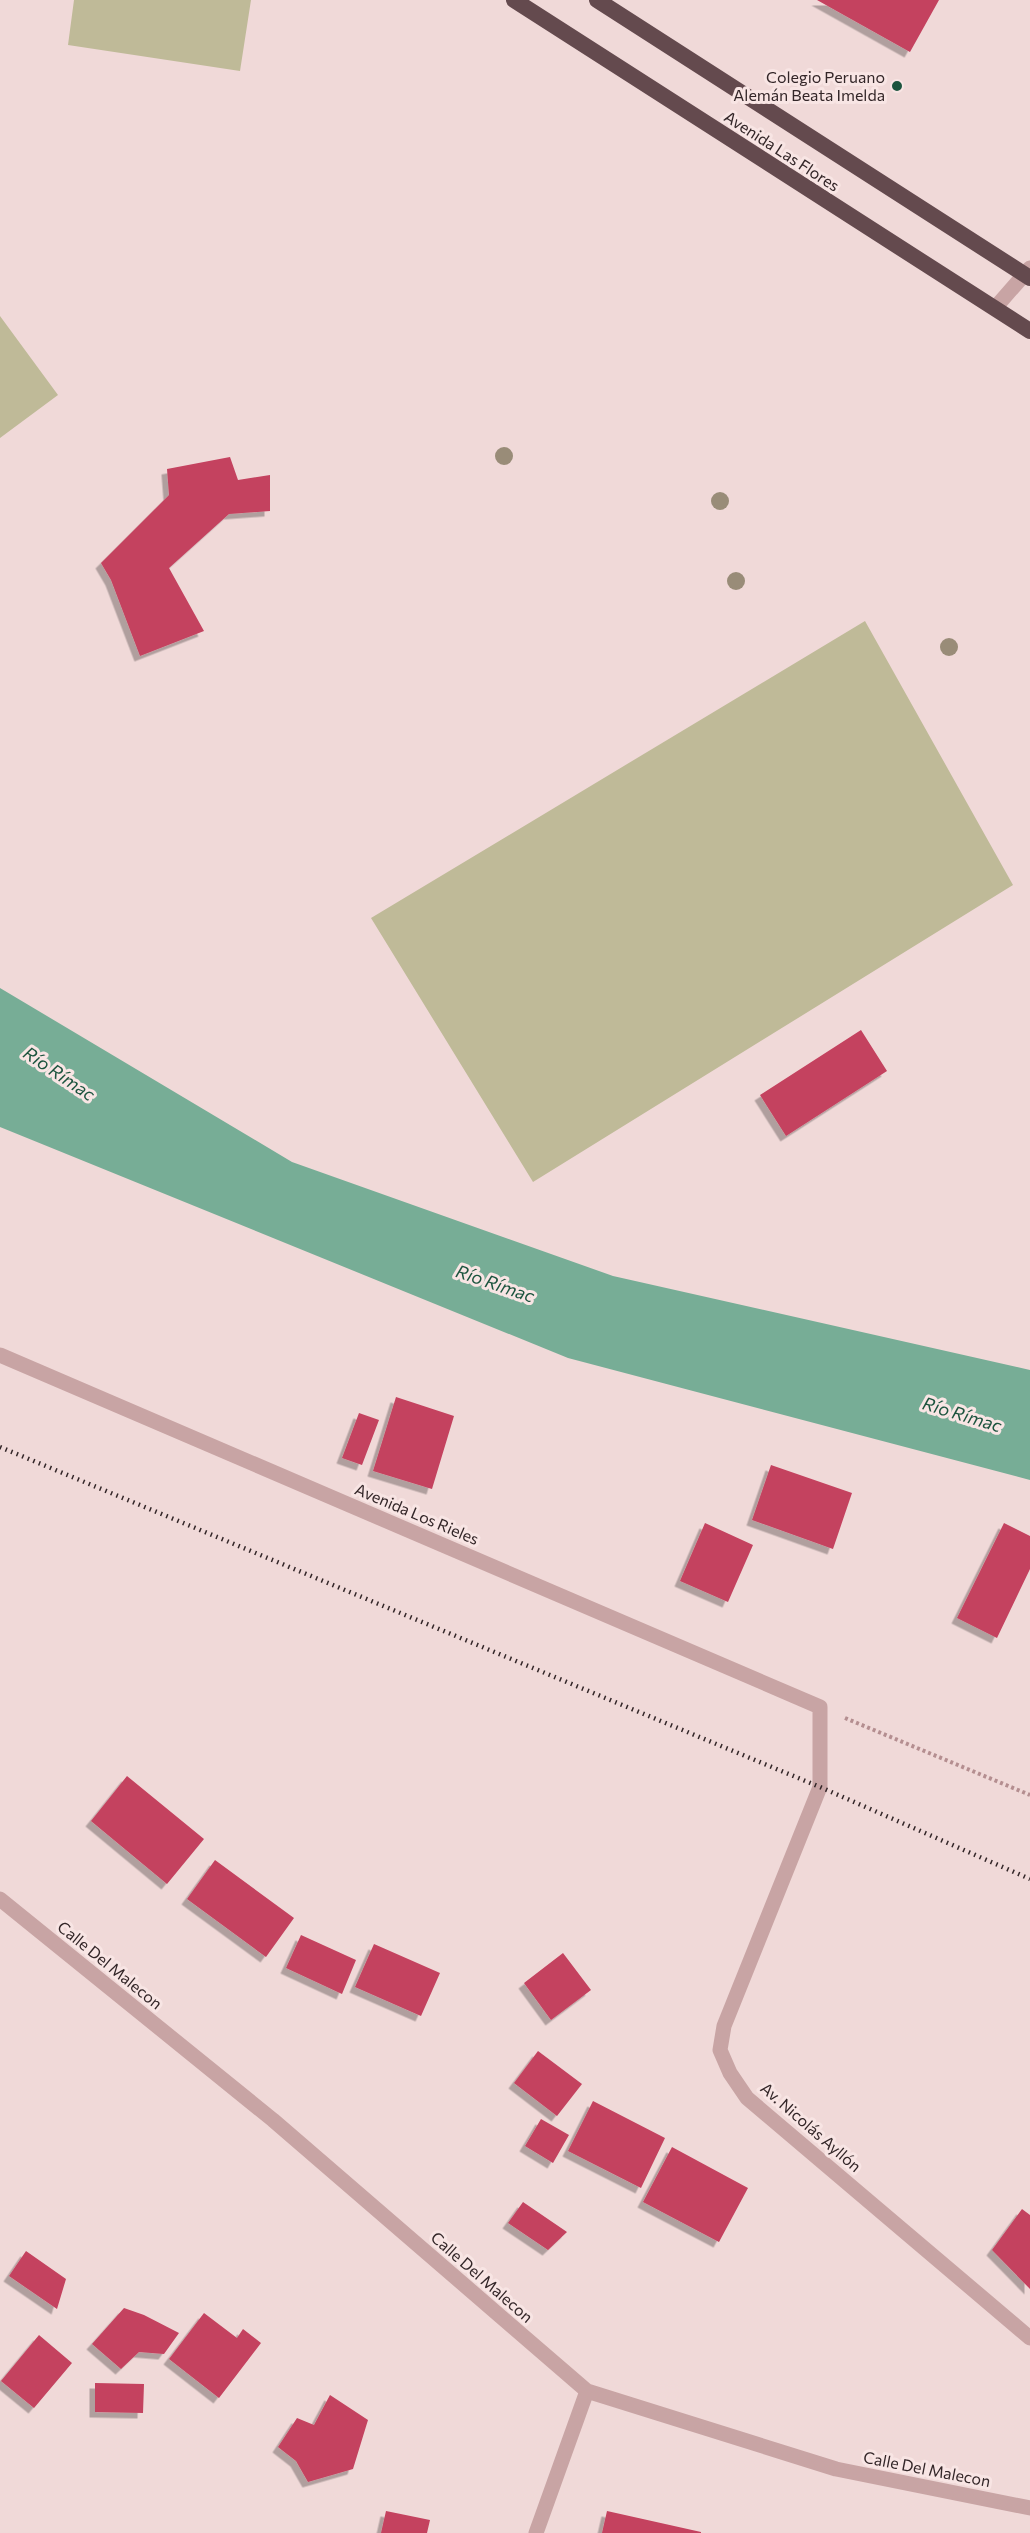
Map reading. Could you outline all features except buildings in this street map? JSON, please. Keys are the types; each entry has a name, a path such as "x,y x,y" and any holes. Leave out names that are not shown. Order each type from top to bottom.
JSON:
{"highway":[{"name":"Avenida Las Flores","path":"514,0 1030,331"},
{"name":"Avenida Las Flores","path":"597,0 1028,273"}],"street":[{"path":"995,309 1028,273"},
{"name":"Avenida Los Rieles","path":"0,1355 820,1707"},
{"name":"Av. Nicolás Ayllón","path":"820,1707 820,1786 724,2026 720,2050 730,2073 747,2098 1030,2338"},
{"name":"Calle Del Malecon","path":"0,1899 273,2120 587,2391 836,2469 1030,2508"},
{"path":"536,2533 587,2391"}],"path":[{"path":"820,1707 1030,1795"}],"shaded area":[{"path":"74,0 251,0 240,71 68,45"},
{"path":"0,316 58,395 0,438"},
{"path":"865,621 1013,885 533,1182 371,918"}],"water":[{"name":"Río Rímac","path":"0,988 292,1162 613,1276 1030,1370 1030,1480 568,1358 0,1127"}],"railway":[{"path":"0,1447 820,1787 1030,1879"}],"place":[{"name":"Colegio Peruano Alemán Beata Imelda","path":"897,86"}]}
